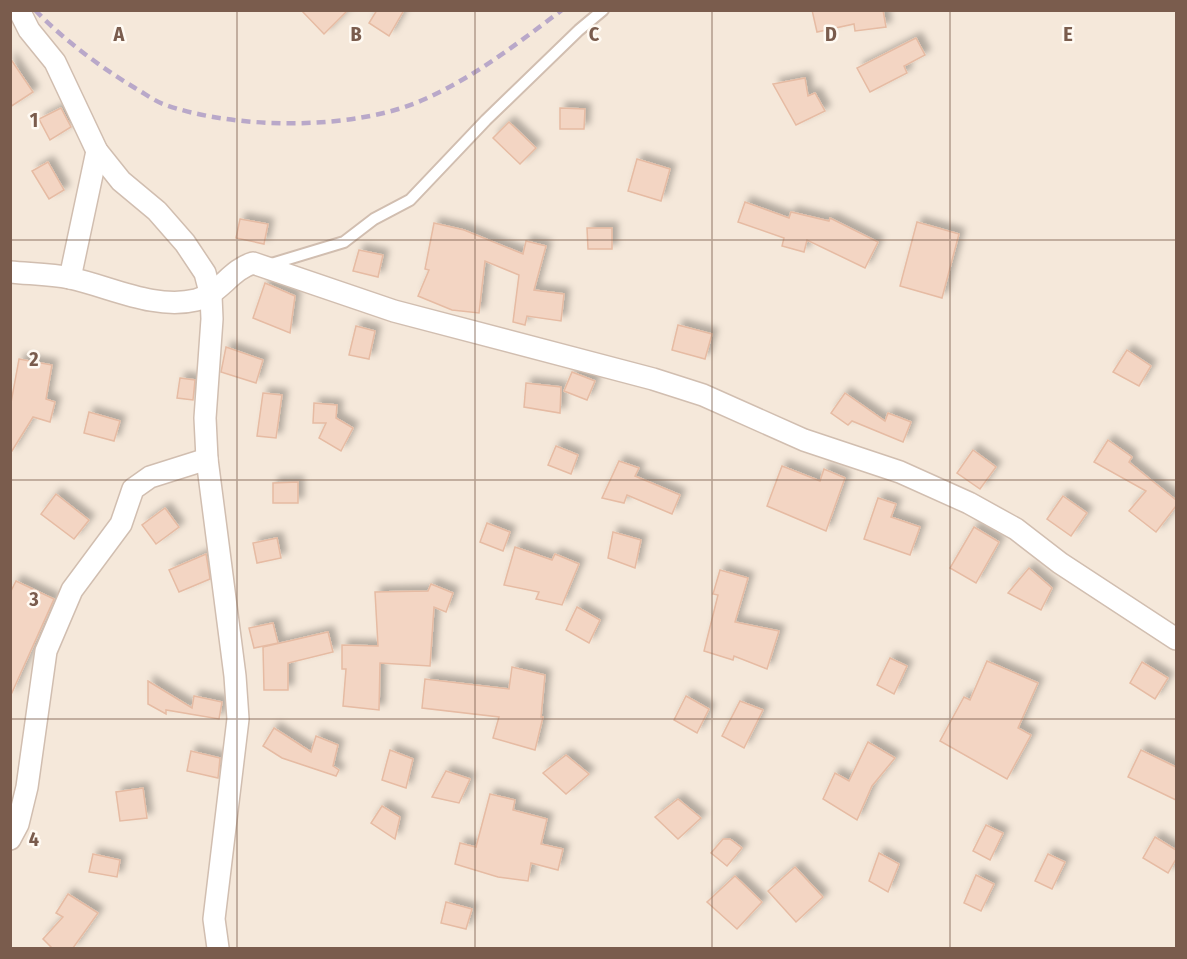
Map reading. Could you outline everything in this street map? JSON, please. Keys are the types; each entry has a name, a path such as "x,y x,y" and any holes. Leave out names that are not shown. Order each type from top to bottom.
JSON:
{"street":[{"path":"19,10 29,30 55,62 97,151 121,182 157,211 186,243 206,273 211,296 212,319 205,418 207,459 235,676 238,719 214,919 218,948"},
{"path":"70,278 97,151"},
{"path":"10,272 70,278 159,301 177,303 211,296 243,266 253,263 394,311 653,379 703,395 804,440 849,453 969,502 1016,529 1060,563 1176,639"},
{"path":"10,839 18,824 27,788 45,651 72,590 121,524 133,489 150,477 207,459"}],"lane":[{"path":"266,266 344,242 374,219 410,200 486,120 579,30 603,10"}],"shaded area":[{"path":"11,11 1176,11 1176,948 11,948"}],"building":[{"path":"301,10 348,10 324,34"},
{"path":"377,10 404,10 389,36 369,23"},
{"path":"812,10 883,10 886,27 855,31 854,24 817,32"},
{"path":"916,38 925,55 904,66 907,73 870,92 857,68"},
{"path":"10,58 33,92 10,107"},
{"path":"805,78 808,96 815,93 825,111 796,125 773,84"},
{"path":"61,108 71,127 50,140 39,119"},
{"path":"560,108 585,109 584,129 560,129"},
{"path":"509,122 536,148 520,164 493,138"},
{"path":"637,159 670,169 661,201 628,191"},
{"path":"48,162 64,190 49,199 32,171"},
{"path":"745,202 789,218 791,212 829,221 830,218 878,242 865,268 807,240 804,252 782,246 784,238 738,222"},
{"path":"240,219 268,224 264,244 236,238"},
{"path":"917,222 959,234 942,298 900,286"},
{"path":"434,223 464,230 523,254 526,241 546,246 534,290 564,294 561,321 527,316 525,325 513,322 519,275 485,261 479,313 452,310 418,296 429,270 425,269"},
{"path":"587,228 612,228 612,249 588,249"},
{"path":"359,250 383,255 378,277 353,271"},
{"path":"265,283 295,296 290,333 253,318"},
{"path":"678,325 712,334 705,359 672,350"},
{"path":"356,326 375,331 369,359 349,355"},
{"path":"226,347 263,360 256,383 221,372"},
{"path":"1127,350 1151,366 1139,386 1113,372"},
{"path":"19,359 52,365 46,399 55,402 50,422 33,417 10,454 10,408"},
{"path":"572,372 595,381 587,400 564,391"},
{"path":"180,378 195,380 193,400 177,398"},
{"path":"526,383 561,387 560,413 524,407"},
{"path":"263,393 282,395 276,438 257,436"},
{"path":"845,393 885,421 888,413 911,422 903,442 852,421 848,425 831,413"},
{"path":"314,403 337,405 336,418 353,428 341,451 319,438 326,423 313,423"},
{"path":"89,412 120,421 114,441 84,433"},
{"path":"1108,440 1132,457 1129,462 1176,500 1176,506 1156,532 1129,511 1146,491 1094,462"},
{"path":"556,446 578,455 571,474 548,465"},
{"path":"973,450 996,467 980,489 957,473"},
{"path":"619,461 639,468 635,476 680,495 672,514 627,495 624,503 602,498"},
{"path":"782,466 820,481 824,469 845,478 826,531 767,506"},
{"path":"298,482 298,503 273,503 273,483"},
{"path":"56,494 89,520 74,539 41,514"},
{"path":"1063,496 1087,513 1071,536 1047,519"},
{"path":"878,498 896,504 891,517 920,527 910,555 864,539"},
{"path":"165,508 179,527 156,544 142,525"},
{"path":"487,523 510,532 503,551 480,542"},
{"path":"974,527 999,542 976,583 950,568"},
{"path":"613,532 641,540 635,568 608,558"},
{"path":"277,538 281,558 257,563 253,543"},
{"path":"515,547 552,560 555,554 579,564 562,605 536,599 539,592 504,585"},
{"path":"206,554 210,579 179,592 169,570"},
{"path":"1029,568 1052,588 1041,610 1008,593"},
{"path":"720,570 748,578 735,622 779,631 767,669 734,656 733,660 704,651 718,595 713,594"},
{"path":"16,581 54,599 10,697 10,593"},
{"path":"431,584 453,593 446,612 434,607 430,666 380,663 379,710 343,706 346,669 342,669 342,645 378,646 375,592 428,591"},
{"path":"577,607 600,620 589,643 566,630"},
{"path":"273,623 278,643 254,648 249,628"},
{"path":"328,632 333,652 288,663 288,690 264,690 263,647"},
{"path":"890,658 907,666 894,694 877,685"},
{"path":"987,661 1038,683 1018,728 1031,735 1007,779 940,741 964,697 970,700"},
{"path":"1142,662 1168,678 1155,699 1130,683"},
{"path":"512,667 545,675 541,717 543,717 535,750 493,738 499,717 422,708 425,679 509,689"},
{"path":"148,681 192,708 194,696 222,702 219,719 166,710 166,714 148,704"},
{"path":"686,696 709,709 697,733 674,720"},
{"path":"740,701 763,710 744,748 722,736"},
{"path":"274,728 311,752 316,736 338,745 333,766 339,770 336,776 282,758 263,746"},
{"path":"868,742 895,758 872,786 857,820 823,799 835,773 849,781"},
{"path":"390,750 413,759 406,788 382,780"},
{"path":"1141,750 1176,767 1176,800 1128,777"},
{"path":"191,751 220,758 218,778 187,771"},
{"path":"566,755 589,774 566,794 543,773"},
{"path":"446,771 470,779 459,803 432,797"},
{"path":"143,788 147,818 120,821 116,792"},
{"path":"490,794 515,800 513,810 547,819 541,844 563,849 558,870 531,863 528,881 498,877 455,864 460,843 476,847"},
{"path":"678,799 701,818 678,839 655,817"},
{"path":"382,806 400,817 395,839 371,823"},
{"path":"986,825 1003,833 990,860 973,851"},
{"path":"1155,837 1176,850 1176,859 1168,873 1143,858"},
{"path":"723,839 730,839 742,848 727,866 711,853"},
{"path":"879,853 899,864 888,892 869,881"},
{"path":"93,854 120,860 117,877 89,872"},
{"path":"1048,854 1065,862 1052,889 1035,881"},
{"path":"795,867 823,897 796,922 768,891"},
{"path":"976,875 994,884 981,911 964,903"},
{"path":"735,876 762,902 737,929 707,902"},
{"path":"68,894 98,913 73,948 52,948 43,939 63,917 56,913"},
{"path":"446,902 472,909 466,929 441,923"}],"railway":[{"path":"35,10 70,43 95,62 163,104 192,113 224,119 295,123 330,122 365,117 425,99 462,80 513,47 562,10"}]}
